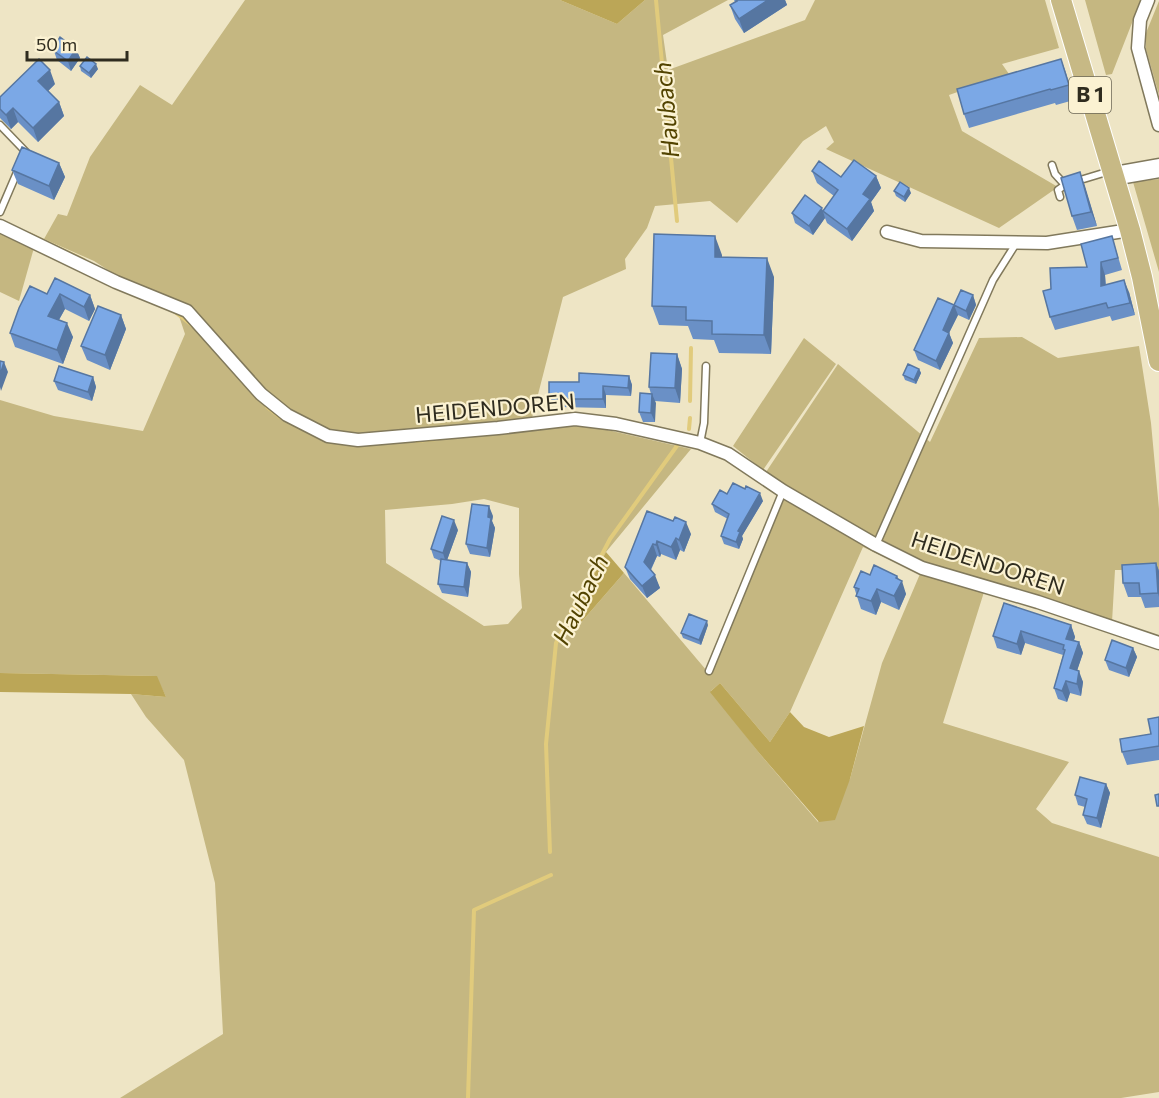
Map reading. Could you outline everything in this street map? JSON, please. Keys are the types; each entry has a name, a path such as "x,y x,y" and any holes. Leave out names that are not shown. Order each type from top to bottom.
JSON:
{"main road":[{"name":"B 1","path":"1061,0 1130,230 1159,361"}],"street":[{"path":"1148,0 1140,20 1138,48 1159,124"},
{"path":"1113,173 1159,168"},
{"name":"HEIDENDOREN","path":"0,226 116,282 187,311 261,394 287,415 328,436 358,440 575,419 616,424 700,443 728,454 783,491 876,545 922,568 1038,602 1159,643"},
{"path":"887,232 921,241 1047,243 1130,230"}],"lane":[{"path":"0,125 26,151 0,212"},
{"path":"1052,165 1054,174 1065,185"},
{"path":"1060,197 1058,190 1065,185 1113,173"},
{"path":"876,545 993,280 1017,242"},
{"path":"700,443 704,423 706,366"},
{"path":"709,671 783,491"}],"shaded area":[{"path":"245,0 560,0 617,24 645,0 728,0 663,35 668,70 805,20 815,0 1045,0 1059,48 1002,64 1009,74 949,95 962,131 1058,187 999,228 826,149 834,142 826,126 803,141 737,223 710,201 655,206 647,228 625,259 626,269 563,297 532,418 535,430 581,424 691,449 606,552 566,628 571,634 624,573 707,671 782,492 766,472 838,364 930,442 979,338 1022,337 1058,358 1139,346 1151,423 1159,509 1159,570 1115,570 1112,622 1040,609 984,592 943,723 1069,762 1036,809 1052,823 1159,857 1159,1092 1121,1098 120,1098 223,1034 215,883 184,760 146,717 131,694 166,697 156,676 0,673 0,400 54,416 143,431 185,334 179,316 94,261 44,239 58,214 67,216 90,157 140,85 172,105","holes":["484,499 519,508 519,574 522,608 508,624 484,626 386,563 385,510","863,547 920,574 882,663 850,779 818,822 760,754 711,691 720,683 770,742 790,712"]},
{"path":"560,0 645,0 617,24"},
{"path":"1085,0 1141,0 1112,74 1106,75"},
{"path":"1159,1 1159,95 1146,49 1146,33"},
{"path":"1159,179 1159,272 1133,182"},
{"path":"0,219 37,237 19,301 0,292"},
{"path":"804,338 836,364 763,470 733,446"},
{"path":"606,552 624,573 571,634 566,628"},
{"path":"0,673 157,676 166,697 131,694 0,692"},
{"path":"720,683 770,742 790,712 804,727 829,737 864,726 850,779 835,820 819,822 760,754 710,692"}],"building":[{"path":"736,0 768,0 739,19 730,5"},
{"path":"60,37 76,49 68,61 54,51"},
{"path":"87,57 96,64 89,73 80,66"},
{"path":"39,59 50,70 38,81 59,102 33,128 13,108 6,115 0,109 0,97"},
{"path":"1061,59 1069,85 964,114 957,89"},
{"path":"22,147 59,163 49,186 12,170"},
{"path":"854,160 876,176 863,194 870,199 847,229 823,211 838,190 812,171 819,161 841,177"},
{"path":"1080,172 1091,212 1072,216 1061,178"},
{"path":"900,182 909,188 904,197 894,191"},
{"path":"805,195 822,208 809,226 792,213"},
{"path":"654,234 715,236 715,257 767,258 764,335 712,334 712,321 686,320 686,307 652,306"},
{"path":"1112,236 1118,258 1101,262 1101,286 1124,280 1130,303 1108,308 1106,303 1050,317 1043,291 1051,289 1050,268 1087,267 1081,244"},
{"path":"55,278 90,295 84,307 60,294 48,316 67,323 57,350 10,333 30,286 47,294"},
{"path":"961,290 973,295 966,311 954,305"},
{"path":"938,298 954,305 943,330 949,333 936,361 914,350"},
{"path":"98,306 121,315 105,355 81,346"},
{"path":"651,353 677,354 675,388 649,387"},
{"path":"0,361 4,362 0,375"},
{"path":"908,364 919,369 914,380 903,375"},
{"path":"59,366 93,377 88,392 54,381"},
{"path":"579,373 629,376 628,388 603,386 603,399 557,399 557,394 549,394 549,382 579,382"},
{"path":"640,393 652,394 651,413 639,412"},
{"path":"733,483 760,493 738,531 740,532 736,542 721,536 729,514 712,504 720,490 727,494"},
{"path":"472,504 489,506 488,517 491,518 487,548 466,544"},
{"path":"647,511 673,521 675,517 686,522 679,540 676,538 671,547 657,541 656,545 653,544 644,562 655,575 642,586 625,567"},
{"path":"442,516 454,520 443,553 431,549"},
{"path":"441,559 467,563 464,587 438,584"},
{"path":"1156,563 1158,593 1140,594 1139,583 1123,583 1122,565"},
{"path":"874,565 897,576 896,578 902,581 894,596 877,589 871,601 856,596 859,589 854,587 861,571 870,575"},
{"path":"1004,603 1071,625 1066,639 1079,642 1070,668 1079,671 1077,684 1066,681 1062,691 1054,688 1065,650 1064,645 1021,631 1017,644 993,636"},
{"path":"689,614 707,621 699,640 681,633"},
{"path":"1112,640 1133,648 1126,668 1105,660"},
{"path":"1159,717 1159,746 1122,752 1120,739 1151,734 1148,719"},
{"path":"1080,777 1106,784 1097,818 1083,815 1087,799 1075,795"},
{"path":"1159,794 1159,806 1157,806 1155,795"}],"waterway":[{"name":"Haubach","path":"656,0 677,221"},
{"path":"29,234 84,260"},
{"path":"175,312 193,326"},
{"name":"Haubach","path":"690,401 691,348"},
{"path":"267,407 280,417"},
{"name":"Haubach","path":"689,429 690,418"},
{"path":"416,441 436,439"},
{"name":"Haubach","path":"550,852 546,744 556,643 610,539 679,443"},
{"name":"Haubach","path":"468,1098 474,910 551,875"}]}
